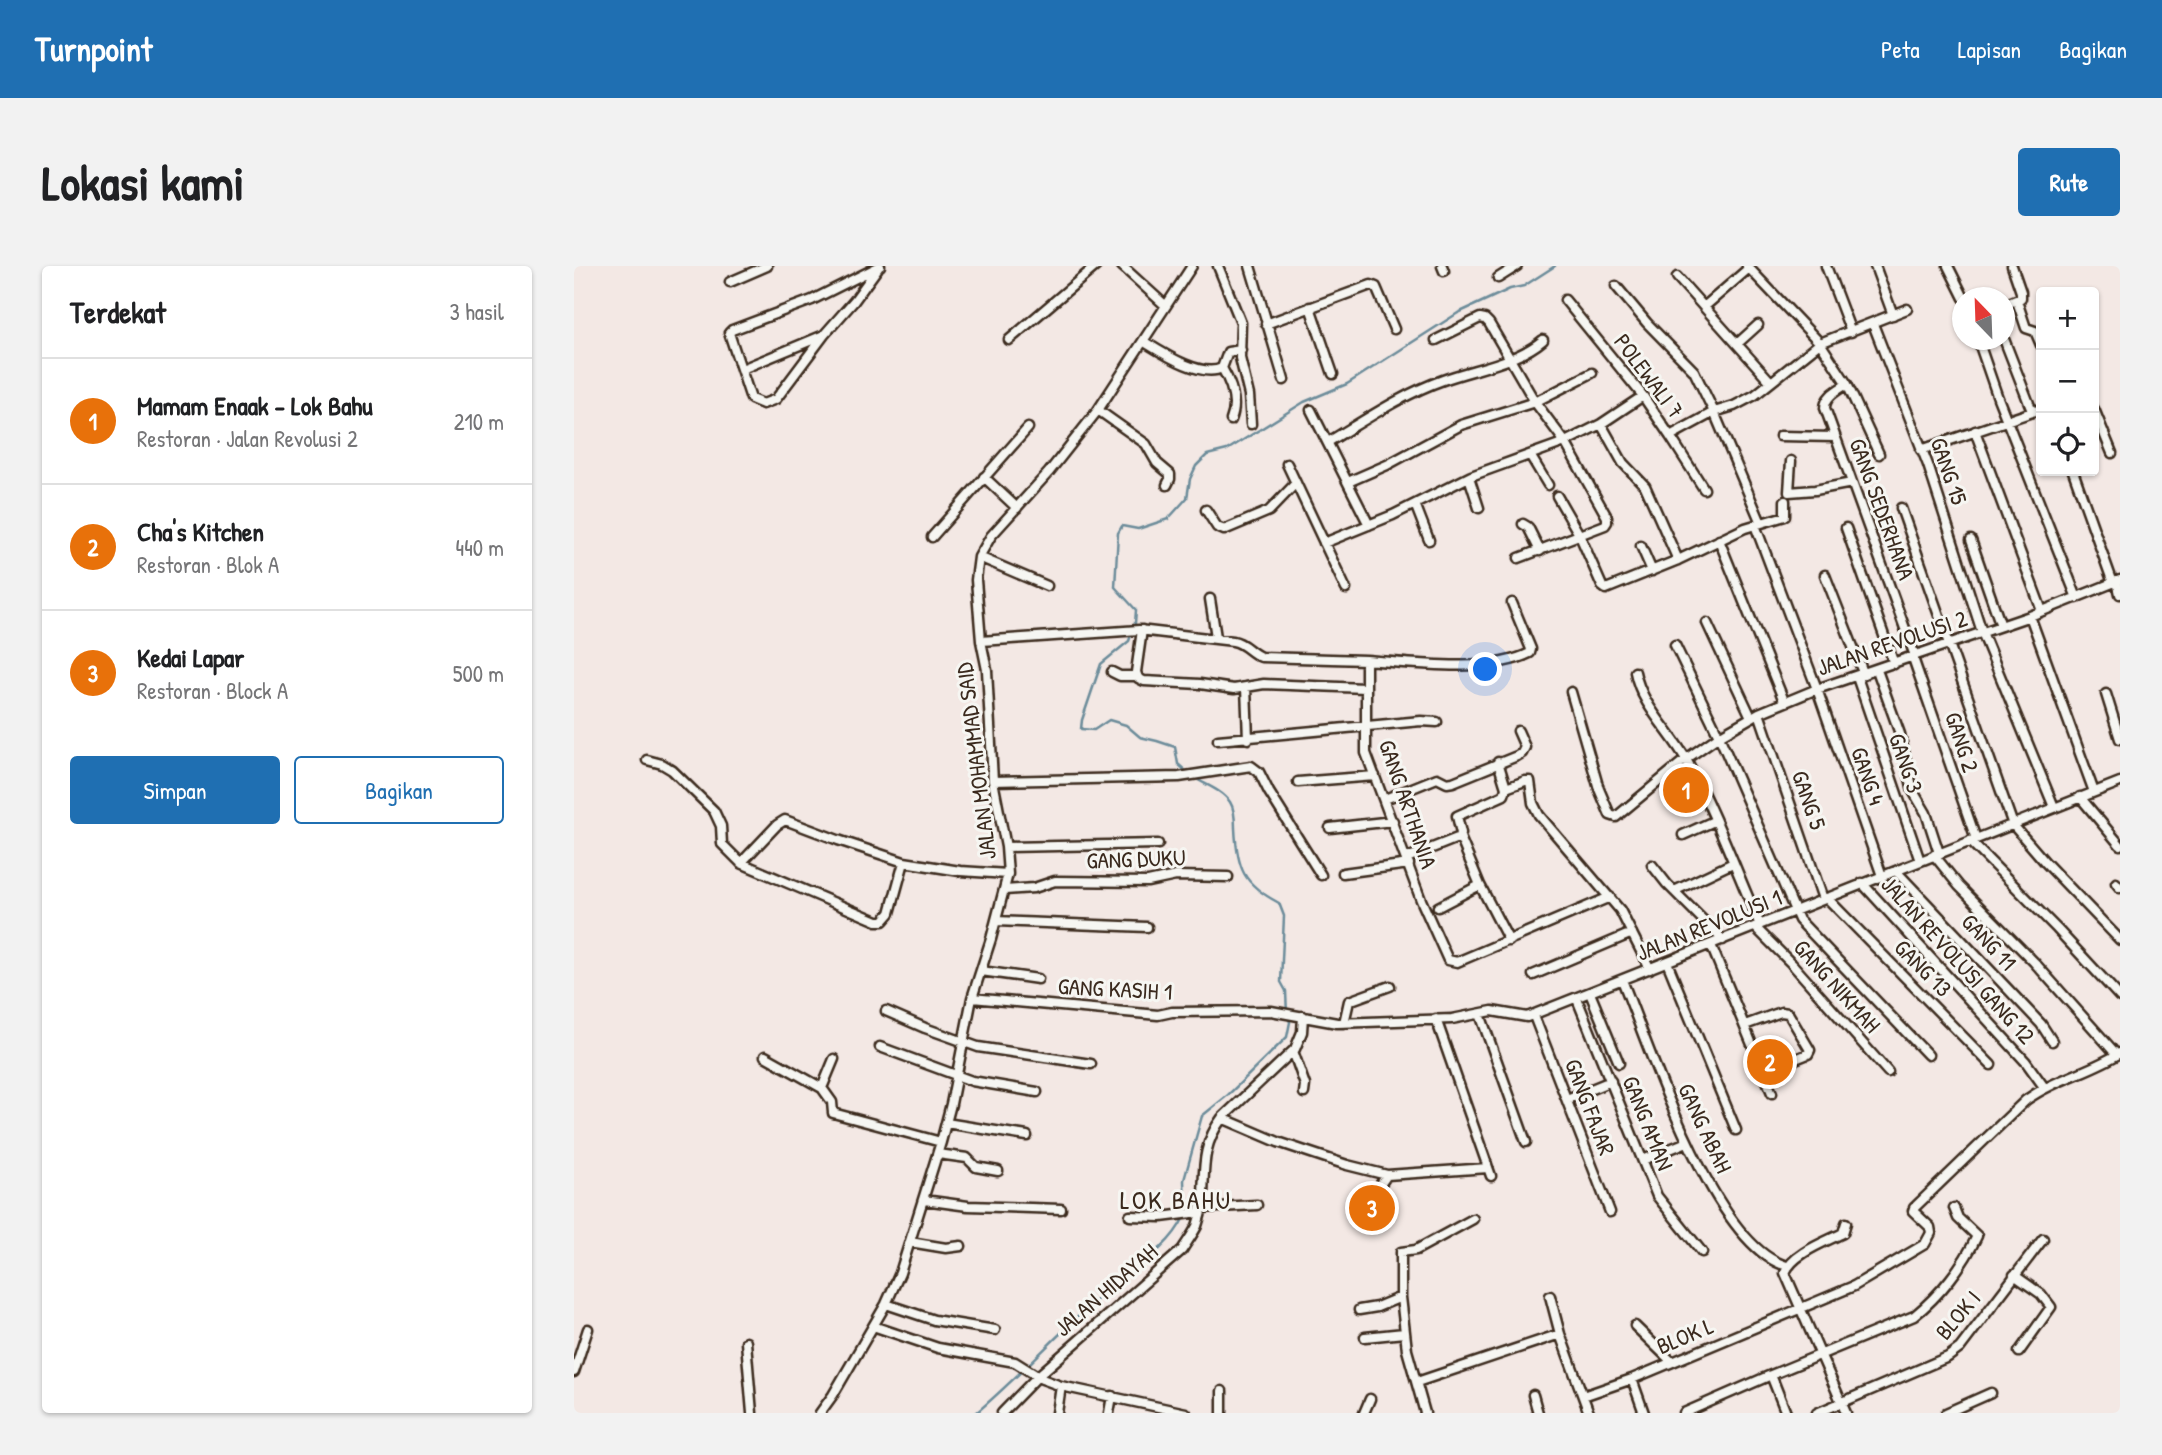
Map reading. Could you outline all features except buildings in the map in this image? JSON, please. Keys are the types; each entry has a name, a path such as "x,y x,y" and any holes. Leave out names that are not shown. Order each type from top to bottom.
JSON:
{"street":[{"path":"730,282 767,266"},
{"path":"880,266 776,400 759,404 751,399 742,369 729,333 732,330 812,300 880,266"},
{"path":"1009,340 1096,266"},
{"path":"1122,266 1166,306"},
{"path":"1047,586 979,557 991,536 1098,410 1192,266"},
{"path":"1219,266 1241,323 1242,369 1251,424"},
{"path":"1250,266 1284,380"},
{"path":"1498,278 1517,266"},
{"path":"1826,266 1852,332"},
{"path":"1875,266 1893,315"},
{"path":"1948,266 1958,287"},
{"path":"2012,266 2021,292 2021,298 2017,301 2026,328 2036,333"},
{"path":"1704,307 1748,267 1820,343 1847,384 1879,454"},
{"path":"1677,277 1771,382"},
{"path":"1266,324 1374,285 1394,329"},
{"name":"GANG 4","path":"1616,286 1647,323 1691,366 1714,412 1758,524 1882,876"},
{"name":"POLEWALI 7","path":"1566,300 1643,396 1670,436 1714,412 1745,400 1820,343 1907,309"},
{"path":"1310,307 1333,374"},
{"path":"1436,340 1474,320 1485,318 1535,402 1565,442 1608,520 1605,525 1580,536 1519,558"},
{"name":"GANG 15","path":"1873,324 1921,450 1982,632 2054,807"},
{"path":"1737,344 1759,325"},
{"path":"742,369 824,335"},
{"path":"1328,442 1423,388 1509,359 1532,349 1543,340"},
{"path":"1143,341 1171,358 1195,368 1214,371 1222,368"},
{"path":"1231,420 1231,389 1222,368 1228,352 1241,349"},
{"path":"1981,350 2077,598"},
{"path":"2009,350 2036,408"},
{"path":"1348,482 1387,465 1461,425 1535,402 1592,373"},
{"name":"GANG SEDERHANA","path":"1847,384 1825,403 1914,657"},
{"path":"1324,543 1415,504 1469,477 1565,442 1601,424 1643,396"},
{"path":"1098,410 1146,444 1157,463 1170,474 1167,485"},
{"path":"1311,410 1369,524"},
{"path":"1921,450 2036,410"},
{"path":"2096,413 2112,453"},
{"path":"1601,424 1623,463 1645,486 1678,560"},
{"path":"932,537 1028,428"},
{"path":"1975,430 2042,611"},
{"path":"1670,436 1704,489"},
{"path":"1780,436 1835,437"},
{"path":"1530,455 1548,485"},
{"path":"1791,461 1789,492 1852,483"},
{"path":"1287,464 1346,589"},
{"path":"2075,476 2120,594"},
{"path":"984,477 1017,508"},
{"path":"1469,477 1479,508"},
{"path":"1206,510 1217,527 1224,530 1269,511 1296,483"},
{"path":"1558,496 1580,536 1602,586 1606,589 1758,524 1784,516 1785,501"},
{"path":"1415,504 1429,540"},
{"path":"1901,508 2013,825 2120,940"},
{"path":"1523,524 1528,527 1540,551"},
{"path":"1846,528 1895,664"},
{"path":"1719,540 1784,701"},
{"path":"1972,540 2001,626"},
{"path":"1641,546 1652,571"},
{"name":"JALAN MOHAMMAD SAID","path":"820,1413 886,1304 900,1273 938,1154 972,998 1008,874 1006,847 993,781 987,670 981,640 976,580 979,557"},
{"name":"GANG 3","path":"1825,576 1861,676 1920,861"},
{"name":"JALAN REVOLUSI 2","path":"1571,692 1599,789 1612,817 1636,803 1686,759 1719,736 1784,701 2030,616 2117,582"},
{"path":"1210,598 1216,637"},
{"path":"981,640 1140,630 1216,637 1240,642 1261,657 1469,665 1520,658 1530,653 1531,649 1512,603"},
{"path":"2030,616 2094,792"},
{"name":"GANG 5","path":"1707,623 1755,715 1825,898"},
{"path":"1137,676 1140,630"},
{"path":"1675,645 1719,736 1794,911 1807,930 1928,1055"},
{"name":"GANG 2","path":"1914,657 1973,840"},
{"name":"GANG ARTHANIA","path":"1366,660 1366,753 1421,900 1448,960 1457,962 1610,897"},
{"path":"1877,670 1900,734 1913,791 1926,813 1936,854 1959,886 2119,1054 2096,1067 2044,1087"},
{"path":"1111,672 1120,676 1137,676 1144,681 1200,684 1226,689 1264,684 1365,688"},
{"path":"1635,672 1646,698 1686,759 1733,863 1757,926"},
{"path":"1246,687 1248,739"},
{"path":"2106,694 2120,740"},
{"path":"1218,740 1422,721 1437,722"},
{"path":"1385,799 1437,778 1447,783 1453,782 1517,756 1525,747 1518,731"},
{"path":"647,760 672,769 714,811 721,826 722,844 741,863 877,920 888,919 904,862"},
{"path":"1497,762 1506,788 1504,795 1457,816 1460,837 1480,885 1509,941"},
{"path":"993,781 1186,776 1251,766 1256,768 1321,875"},
{"path":"1298,782 1375,776"},
{"path":"1506,788 1529,780 1533,803 1539,815 1610,897 1650,969"},
{"name":"JALAN REVOLUSI 1","path":"1301,1015 1344,1023 1436,1019 1492,1011 1516,1017 1534,1016 2120,782"},
{"path":"2080,797 2120,845"},
{"path":"741,863 785,820 904,862 960,871 1008,874"},
{"path":"1330,828 1393,821"},
{"path":"1683,835 1714,821"},
{"path":"1343,873 1408,861 1460,837"},
{"path":"1973,840 2120,997"},
{"path":"1006,847 1158,844"},
{"path":"1674,891 1733,863"},
{"path":"1652,865 1667,884 1723,940"},
{"name":"GANG 11","path":"1896,871 2034,1017 2052,1041"},
{"name":"GANG DUKU","path":"1005,890 1034,888 1055,881 1148,882 1176,876 1228,877"},
{"name":"JALAN REVOLUSI GANG 12","path":"1862,883 2026,1062 2044,1087"},
{"path":"1438,907 1480,885"},
{"name":"GANG 13","path":"1825,898 1991,1065"},
{"path":"996,921 1147,927"},
{"name":"GANG NIKMAH","path":"1757,926 1888,1072"},
{"path":"1533,975 1632,933"},
{"path":"1711,945 1772,1093"},
{"path":"1667,962 1735,1130"},
{"path":"981,971 1038,979"},
{"name":"GANG ABAH","path":"1622,980 1686,1142 1704,1177 1752,1244 1786,1270"},
{"path":"1344,1023 1349,1002 1390,986"},
{"path":"1590,993 1619,1063"},
{"name":"GANG KASIH 1","path":"972,998 1158,1015 1172,1012 1272,1012 1301,1015"},
{"name":"GANG AMAN","path":"1577,999 1657,1196 1702,1252"},
{"path":"886,1011 964,1042 1002,1051 1091,1064"},
{"path":"1745,1025 1788,1013 1810,1050 1808,1054 1763,1072"},
{"path":"1480,1014 1526,1142"},
{"name":"JALAN HIDAYAH","path":"1002,1413 1035,1374 1182,1250 1197,1226 1193,1211 1205,1152 1214,1128 1293,1051 1302,1032 1301,1015"},
{"name":"GANG FAJAR","path":"1534,1016 1610,1212"},
{"path":"1222,1118 1347,1166 1387,1175 1489,1172 1436,1019"},
{"path":"880,1047 972,1081 1037,1093"},
{"path":"1293,1051 1305,1084 1304,1093"},
{"path":"765,1056 822,1088 832,1102 833,1113 837,1115 941,1142"},
{"path":"822,1088 834,1059"},
{"path":"1567,1099 1611,1082"},
{"name":"BLOK L","path":"1583,1396 1632,1379 1854,1286 1925,1244 1931,1233 1930,1227 1913,1211 1917,1205 2026,1100 2044,1087"},
{"path":"946,1123 1027,1136"},
{"path":"1643,1160 1686,1142"},
{"path":"938,1154 967,1158 976,1167 998,1171"},
{"path":"1368,1225 1368,1202 1387,1175"},
{"path":"924,1200 968,1206 1062,1209"},
{"path":"1130,1216 1161,1217 1257,1205"},
{"path":"1684,1413 1914,1316 1932,1302 1977,1236 1958,1218 1954,1208"},
{"path":"1425,1413 1404,1333 1399,1256 1401,1252 1416,1250 1473,1219"},
{"path":"1846,1223 1843,1233 1804,1254 1786,1270 1846,1413"},
{"name":"BLOK I","path":"1816,1413 1948,1357 1960,1348 2043,1239"},
{"path":"910,1242 946,1248 961,1246"},
{"path":"2014,1275 2041,1294 2052,1307 2019,1352"},
{"path":"1550,1296 1560,1334 1589,1413"},
{"path":"1359,1310 1377,1307 1401,1297"},
{"path":"886,1304 934,1320 995,1330"},
{"path":"873,1326 938,1348 999,1358 1021,1365 1060,1386 1112,1396 1159,1410 1186,1413"},
{"path":"1635,1326 1672,1362"},
{"path":"574,1371 588,1329"},
{"path":"1365,1337 1404,1333"},
{"path":"1417,1382 1560,1334"},
{"path":"746,1342 752,1413"},
{"path":"1771,1375 1786,1413"},
{"path":"1632,1379 1644,1413"},
{"path":"1057,1413 1060,1386"},
{"path":"1223,1391 1223,1413"},
{"path":"1946,1413 1991,1393"},
{"path":"1533,1395 1538,1413"},
{"path":"1109,1413 1112,1396"},
{"path":"1366,1412 1370,1399"}],"waterway":[{"path":"1188,773 1178,764 1175,747 1140,737 1126,725 1109,720 1094,730 1081,729 1101,664 1129,641 1135,623 1136,610 1115,587 1118,533 1122,526 1138,529 1168,519 1187,498 1190,479 1196,466 1207,455 1227,450 1304,402 1347,384 1458,313 1510,289 1524,286 1555,266"},
{"path":"1185,1210 1184,1180 1202,1116 1228,1095 1287,1037 1290,1022 1286,991 1281,982 1284,916 1279,903 1257,889 1244,874 1240,865 1230,802 1218,791 1193,777"},
{"path":"976,1413 1087,1308 1159,1250 1184,1217"}],"place":[{"name":"Mamam Enaak - Lok Bahu","path":"1686,790"},
{"name":"Cha's Kitchen","path":"1770,1062"},
{"name":"Kedai Lapar","path":"1372,1208"}],"district":[{"name":"LOK BAHU","path":"1176,1200"}]}
